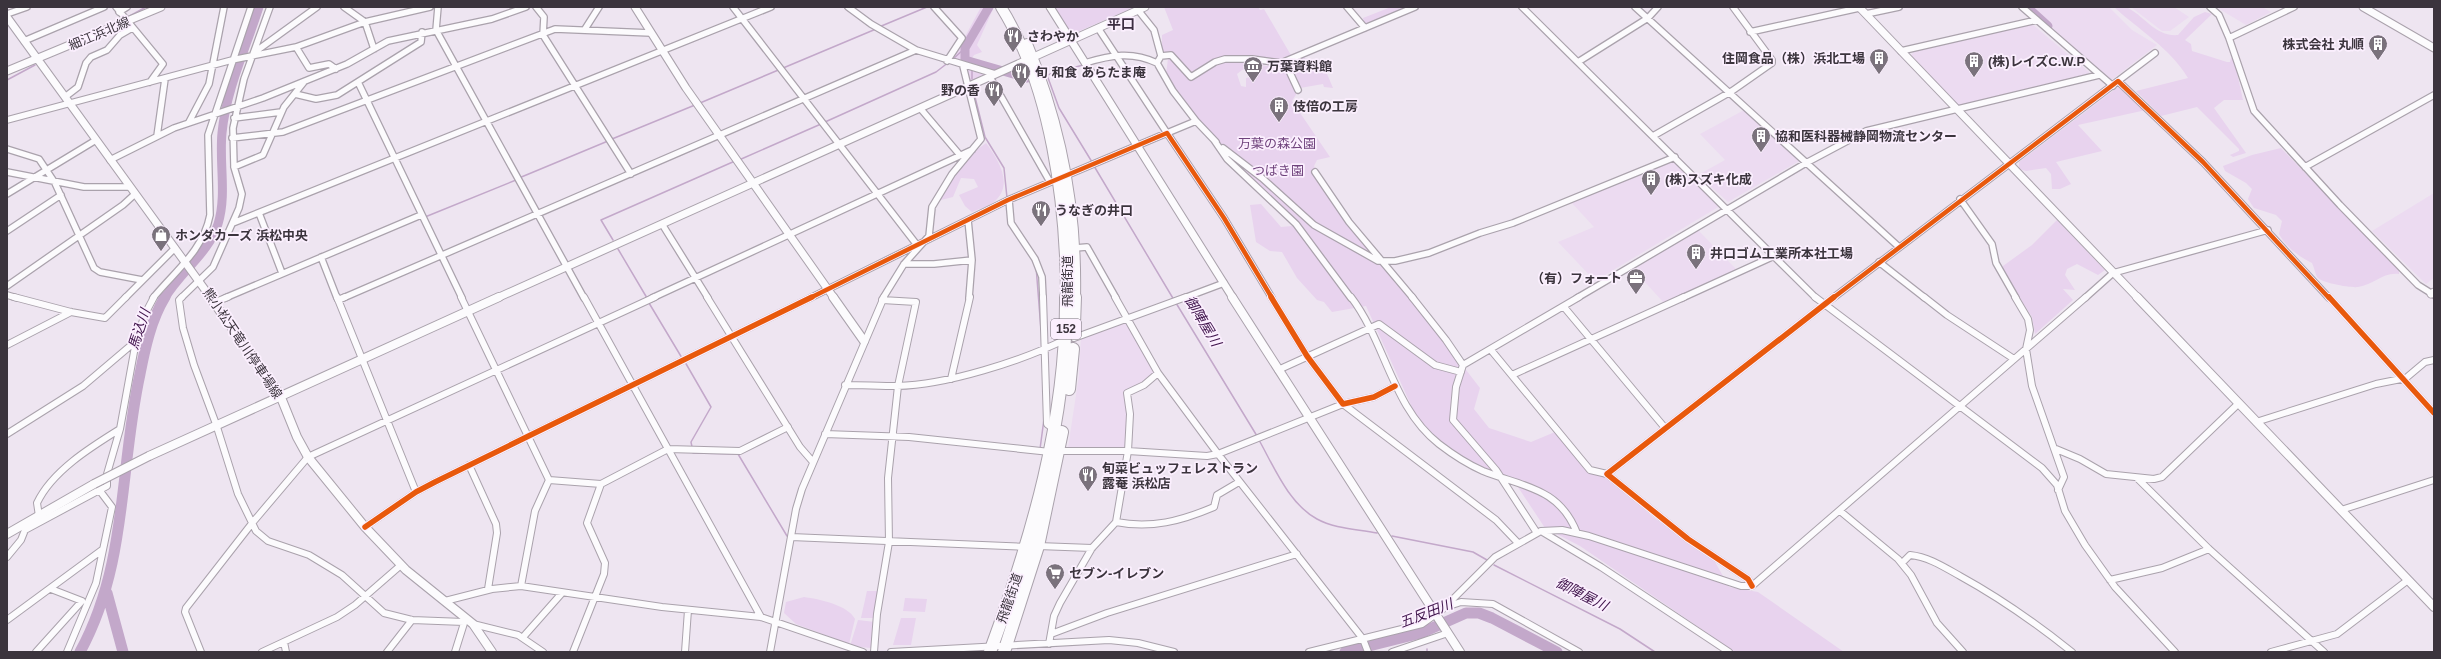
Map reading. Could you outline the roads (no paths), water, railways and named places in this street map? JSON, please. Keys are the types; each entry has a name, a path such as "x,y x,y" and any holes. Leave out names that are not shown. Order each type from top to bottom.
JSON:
{"highway":[{"name":"飛龍街道","path":"1001,7 1030,58"},
{"name":"飛龍街道","path":"1010,7 1030,58 1053,148 1075,248 1070,339 1055,430 1055,452"},
{"name":"飛龍街道","path":"1006,649 1033,547 1055,452 1072,364 1067,245 1059,179"},
{"name":"飛龍街道","path":"991,650 1033,547"}],"street":[{"path":"7,16 28,7"},
{"path":"24,41 104,7"},
{"path":"127,7 118,9 163,64 150,83"},
{"name":"細江浜北線","path":"7,70 37,60 125,19 161,7"},
{"path":"189,122 209,84 224,7"},
{"path":"7,557 22,540 24,528 38,516 97,488 107,486 107,474 120,429 141,321 154,297 186,262 199,244 210,218 207,156 208,135 251,7"},
{"path":"270,7 234,107 232,138 234,167 242,194 233,223 213,267 179,300 180,311 194,365 216,424 238,494 253,522 256,531 268,541 309,554 342,575 384,613 412,620 468,621 509,631 524,636 543,652"},
{"path":"253,55 317,7"},
{"path":"344,7 365,22 374,49"},
{"path":"7,120 70,105 233,59 296,47 365,22 430,7"},
{"path":"438,7 436,30 761,617"},
{"path":"507,7 510,12"},
{"path":"110,160 189,122 336,69 388,41 422,32 492,19 526,7"},
{"path":"536,7 544,17 542,33 631,174"},
{"path":"585,29 599,7"},
{"path":"635,7 661,51 864,341"},
{"path":"733,7 917,245"},
{"path":"233,223 771,7"},
{"path":"848,7 877,28 916,50 947,61 975,68 992,76 1059,179"},
{"path":"934,7 962,38 962,41 947,61"},
{"path":"1050,7 1069,40 1085,63 1278,370 1460,652"},
{"path":"7,534 24,528 97,488 149,456 216,424 1145,7"},
{"path":"1347,7 1365,28"},
{"path":"1161,56 1171,55 1191,76 1225,59 1252,59 1281,63 1415,7"},
{"path":"1522,7 1728,209 1823,305 2042,468 2051,477 2069,518 2110,580 2175,652"},
{"path":"1635,7 1732,91 1898,247"},
{"path":"1578,62 1648,18 1658,7"},
{"path":"1654,136 1732,91 1772,63 1772,60 1733,7"},
{"path":"1750,32 1859,7 2238,404 2434,606"},
{"path":"1866,14 1899,7"},
{"path":"2022,7 2113,86"},
{"path":"2210,7 2219,15 2229,38 2254,111 2305,167 2412,279 2433,294"},
{"path":"2229,38 2294,7"},
{"path":"2363,7 2434,48"},
{"path":"1138,10 1148,19 1159,42 1161,56 1160,60 1156,63"},
{"name":"熊小松天竜川停車場線","path":"7,16 129,187 200,280 213,303 280,395 297,437 308,457 365,527 401,565 468,621 492,652"},
{"path":"1901,51 2037,20"},
{"path":"65,97 78,87 86,63 91,57 107,50 120,35 132,28"},
{"path":"232,138 283,132 456,65 542,33 561,28 651,33"},
{"path":"1098,28 1224,218 1307,356 1342,404 1496,520 1518,543"},
{"path":"295,94 316,99 337,95 422,42 422,32"},
{"path":"296,47 309,68 329,64 336,69"},
{"path":"338,300 916,50"},
{"path":"1085,63 1116,54 1131,53 1156,63 1173,91 1196,121 1214,140 1244,166 1262,178 1314,226 1378,261 1384,262 1400,261 1460,242 1470,235 1496,225 1513,223 1675,157"},
{"path":"1607,474 1960,199 2113,86 2118,80 2155,53"},
{"path":"1285,62 1298,90"},
{"path":"770,652 796,509 824,434 882,300 904,264 929,236 932,207 952,174 981,139 966,66"},
{"path":"1729,652 1602,566 1539,532 1499,474 1453,420 1456,387 1463,365 1492,350 1806,162 1860,134 2099,75"},
{"path":"158,136 165,79"},
{"path":"2118,80 2142,101 2268,230 2406,378 2434,413"},
{"path":"234,167 261,157 281,112 305,81"},
{"path":"358,82 549,480 535,511 522,586"},
{"path":"2305,167 2434,95"},
{"path":"920,108 959,154"},
{"path":"234,118 281,112"},
{"path":"365,527 416,492 469,465 1007,200 1196,121"},
{"path":"7,194 96,140"},
{"path":"1214,140 1227,158 1296,224 1365,316 1369,328 1385,358 1395,386 1414,416 1438,444 1483,470 1499,474 1556,499 1568,511 1577,533"},
{"path":"7,150 38,159 55,183 94,268 97,271 142,280"},
{"path":"201,652 185,612 186,608 253,522 308,457 497,371 959,154 972,150"},
{"path":"7,172 55,183 84,187 129,187"},
{"path":"1314,172 1351,226 1384,262 1444,335 1463,365"},
{"path":"7,286 80,236 135,194"},
{"path":"7,231 61,195"},
{"path":"1960,199 1992,244 1996,263 2028,319 2030,330 2026,349 2032,386 2056,449 2064,477 2058,490"},
{"path":"1007,200 1011,224 1035,259 1042,277 1046,349 1047,424 1055,430"},
{"path":"259,213 282,273"},
{"path":"213,303 421,215"},
{"path":"950,379 971,291 972,260 968,220"},
{"path":"662,224 788,427 808,458 813,462"},
{"path":"1309,652 1364,641 1418,625 1437,617 1495,557 1539,532 1562,530 1577,533 1741,586 1752,586 1760,582 2113,272 2268,230"},
{"path":"1075,248 1087,247 1158,373 1239,482 1364,641 1368,652"},
{"path":"7,295 71,312 105,318 175,248"},
{"path":"1512,375 1774,256"},
{"path":"321,257 416,492"},
{"path":"904,264 934,264 972,260"},
{"path":"1879,262 1947,315 2014,359"},
{"path":"845,385 898,386 950,379 1046,349 1224,283"},
{"path":"874,652 877,614 889,542 888,478 894,436 898,386 916,302 882,300"},
{"path":"1564,307 1665,428"},
{"path":"7,345 71,312"},
{"path":"1278,370 1379,324 1435,365 1461,372"},
{"path":"7,434 83,386 136,341"},
{"path":"1492,350 1590,470 1607,474 1676,530 1748,579 1752,586"},
{"path":"2256,422 2376,384 2406,378 2425,362 2434,360"},
{"path":"1049,644 1054,616 1092,548 1116,522 1128,451 1130,414 1127,393 1144,386 1158,373"},
{"path":"824,434 894,436 1055,452 1128,451 1196,456 1218,454 1342,404 1374,396 1395,386"},
{"path":"2056,449 2080,459 2106,474 2154,479 2162,477 2238,404"},
{"path":"549,480 601,484 668,449 740,451 788,427"},
{"path":"38,516 37,504 41,494 70,464 96,442 120,429"},
{"path":"469,465 496,524 497,533 488,589"},
{"path":"2137,478 2209,549 2324,652"},
{"path":"2341,510 2434,480"},
{"path":"1116,522 1146,527 1186,519 1214,507 1217,495 1239,482"},
{"path":"574,652 596,598 605,563 587,523 601,484"},
{"path":"67,652 96,584 112,507 97,488"},
{"path":"1840,511 1902,563 1911,575 1921,597 1937,623 1963,652"},
{"path":"791,538 1092,548"},
{"path":"2110,580 2156,570 2209,549"},
{"path":"7,620 102,550"},
{"path":"1050,634 1107,613 1297,554"},
{"path":"1902,563 1910,555 1926,558 1941,565 2012,606 2072,652"},
{"path":"262,652 337,617 365,597 401,565"},
{"path":"2271,652 2313,642 2337,634 2408,580"},
{"path":"445,601 488,589 522,586 596,598 688,610 761,617 863,652"},
{"path":"36,652 82,601 51,589"},
{"path":"524,636 562,593"},
{"path":"1444,609 1461,602 1493,604 1579,652"},
{"path":"685,652 688,610"},
{"path":"387,652 412,620"},
{"path":"454,652 468,621"},
{"path":"1392,652 1446,630"},
{"path":"891,652 1033,648 1049,644 1109,640 1138,643 1174,652"},
{"path":"284,642 286,652"}],"waterway":[{"path":"126,18 146,7"},
{"name":"馬込川","path":"165,298 208,244 218,224 222,202 221,144 224,117 237,69 259,7"},
{"path":"879,27 927,7"},
{"name":"御陣屋川","path":"989,7 965,48 965,60 1027,78"},
{"path":"2027,7 2048,26"},
{"path":"700,103 876,29"},
{"path":"952,60 965,48"},
{"path":"825,122 936,72 949,62"},
{"path":"7,80 35,65"},
{"name":"御陣屋川","path":"1083,65 1047,75 1059,108 1092,162"},
{"path":"972,69 972,79"},
{"path":"973,89 985,137 1004,168 1007,198"},
{"path":"612,139 695,105"},
{"path":"739,160 821,124"},
{"path":"519,178 608,141"},
{"path":"613,240 601,220 735,161"},
{"name":"御陣屋川","path":"1094,166 1174,300"},
{"path":"425,217 516,180"},
{"path":"618,249 647,298"},
{"path":"1036,266 1041,330"},
{"name":"馬込川","path":"80,652 95,619 107,585 115,551 133,410 146,344 156,315 165,297"},
{"path":"649,303 682,358"},
{"name":"御陣屋川","path":"1176,303 1257,436"},
{"path":"685,362 711,407 691,442 692,447"},
{"path":"1040,449 1044,419"},
{"name":"御陣屋川","path":"1259,440 1290,495 1307,512 1317,519 1331,525 1377,533"},
{"path":"693,453 738,454 787,536"},
{"name":"御陣屋川","path":"1392,536 1473,552 1487,560"},
{"name":"御陣屋川","path":"1494,565 1620,629 1655,652"},
{"name":"五反田川","path":"107,593 123,652"},
{"name":"五反田川","path":"1345,652 1421,633 1466,613 1479,613 1492,618 1557,652"}],"place":[{"name":"さわやか","path":"1013,53"},
{"name":"株式会社 丸順","path":"2378,61"},
{"name":"住岡食品（株）浜北工場","path":"1879,75"},
{"name":"(株)レイズC.W.P","path":"1974,78"},
{"name":"万葉資料館","path":"1253,83"},
{"name":"旬 和食 あらたま庵","path":"1021,89"},
{"name":"野の香","path":"994,107"},
{"name":"伎倍の工房","path":"1279,123"},
{"name":"協和医科器械静岡物流センター","path":"1761,153"},
{"name":"(株)スズキ化成","path":"1651,196"},
{"name":"うなぎの井口","path":"1041,227"},
{"name":"ホンダカーズ 浜松中央","path":"161,252"},
{"name":"井口ゴム工業所本社工場","path":"1696,270"},
{"name":"（有）フォート","path":"1636,295"},
{"name":"旬菜ビュッフェレストラン 露菴 浜松店","path":"1088,492"},
{"name":"セブン-イレブン","path":"1055,590"}],"district":[{"name":"平口","path":"1121,24"}],"park label":[{"name":"万葉の森公園","path":"1277,143"},
{"name":"つばき園","path":"1278,170"}]}
